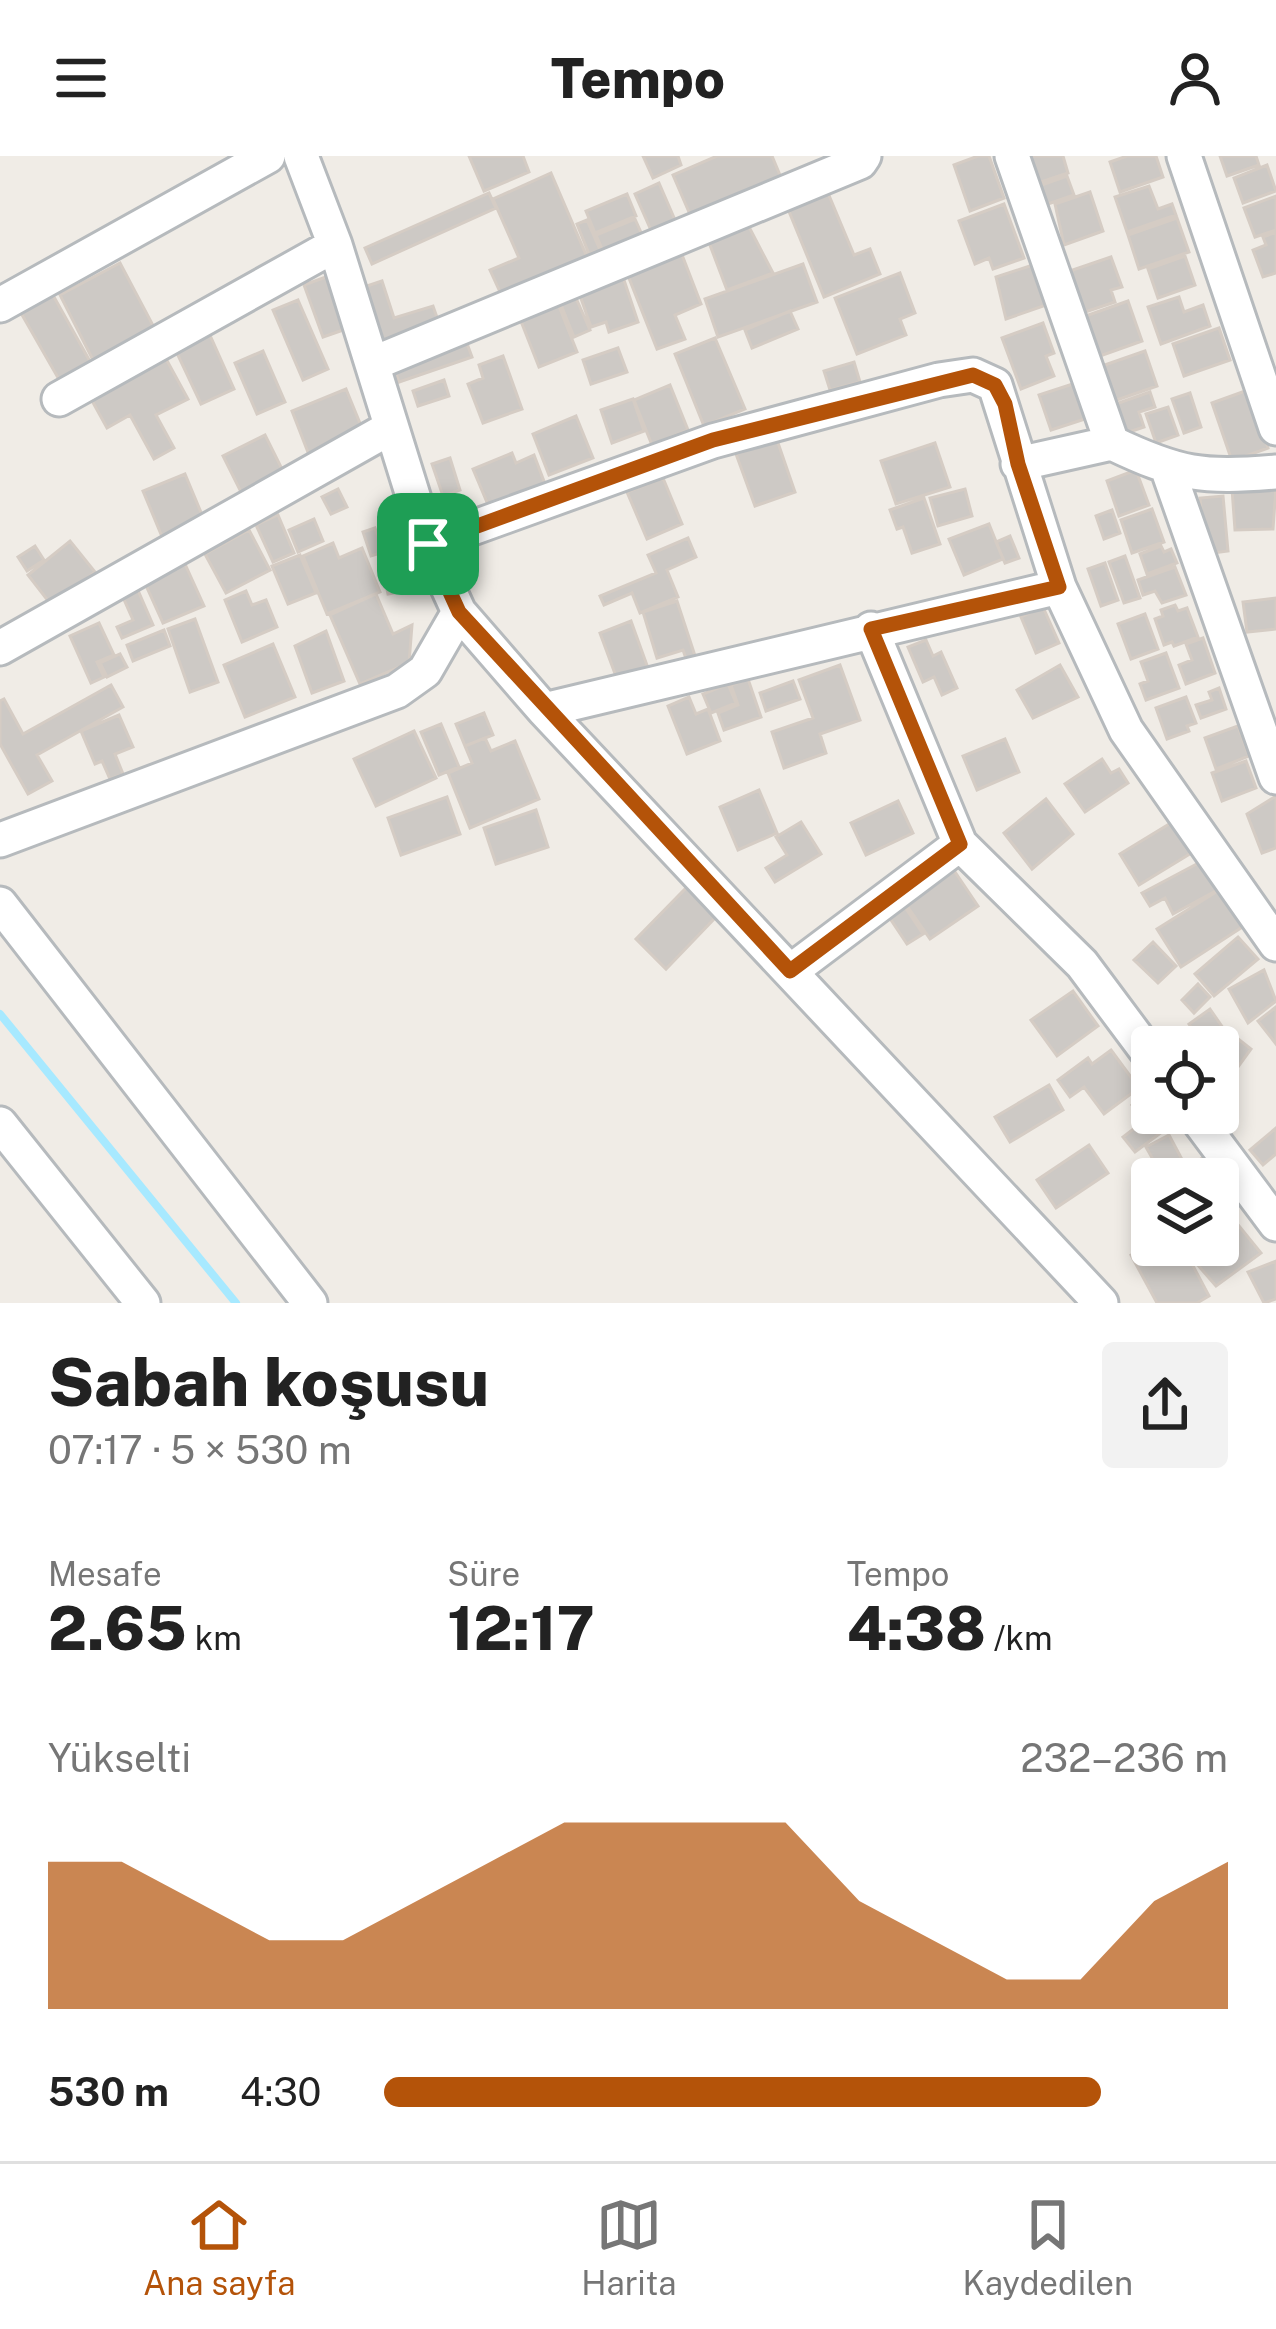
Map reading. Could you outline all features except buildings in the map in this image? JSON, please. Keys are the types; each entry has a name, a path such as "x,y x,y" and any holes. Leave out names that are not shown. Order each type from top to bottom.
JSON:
{"street":[{"path":"0,305 268,156"},
{"path":"302,156 335,245 428,544 459,612 544,710 1101,1303"},
{"path":"372,364 860,162 863,156"},
{"path":"1012,156 1112,443"},
{"path":"1184,156 1276,428"},
{"path":"59,399 335,245"},
{"path":"428,544 713,440 973,375 995,385 1005,404 1018,464 1059,587 1126,730 1276,944"},
{"path":"0,648 390,428"},
{"path":"1018,464 1112,443 1168,470 1202,475 1276,472"},
{"path":"1168,470 1276,777"},
{"path":"544,710 1059,587"},
{"path":"0,840 397,691 425,671 459,612"},
{"path":"871,629 960,844 1082,964 1131,1030"},
{"path":"790,971 960,844"},
{"path":"0,904 310,1303"},
{"path":"0,1124 142,1303"},
{"path":"1209,1134 1276,1224"}],"waterway":[{"path":"0,1014 236,1303"}],"route":[{"path":"973,375 995,385 1005,404 1018,464 1059,587 871,629 960,844 790,971 544,710 459,612 428,544 713,440 973,375"}]}
